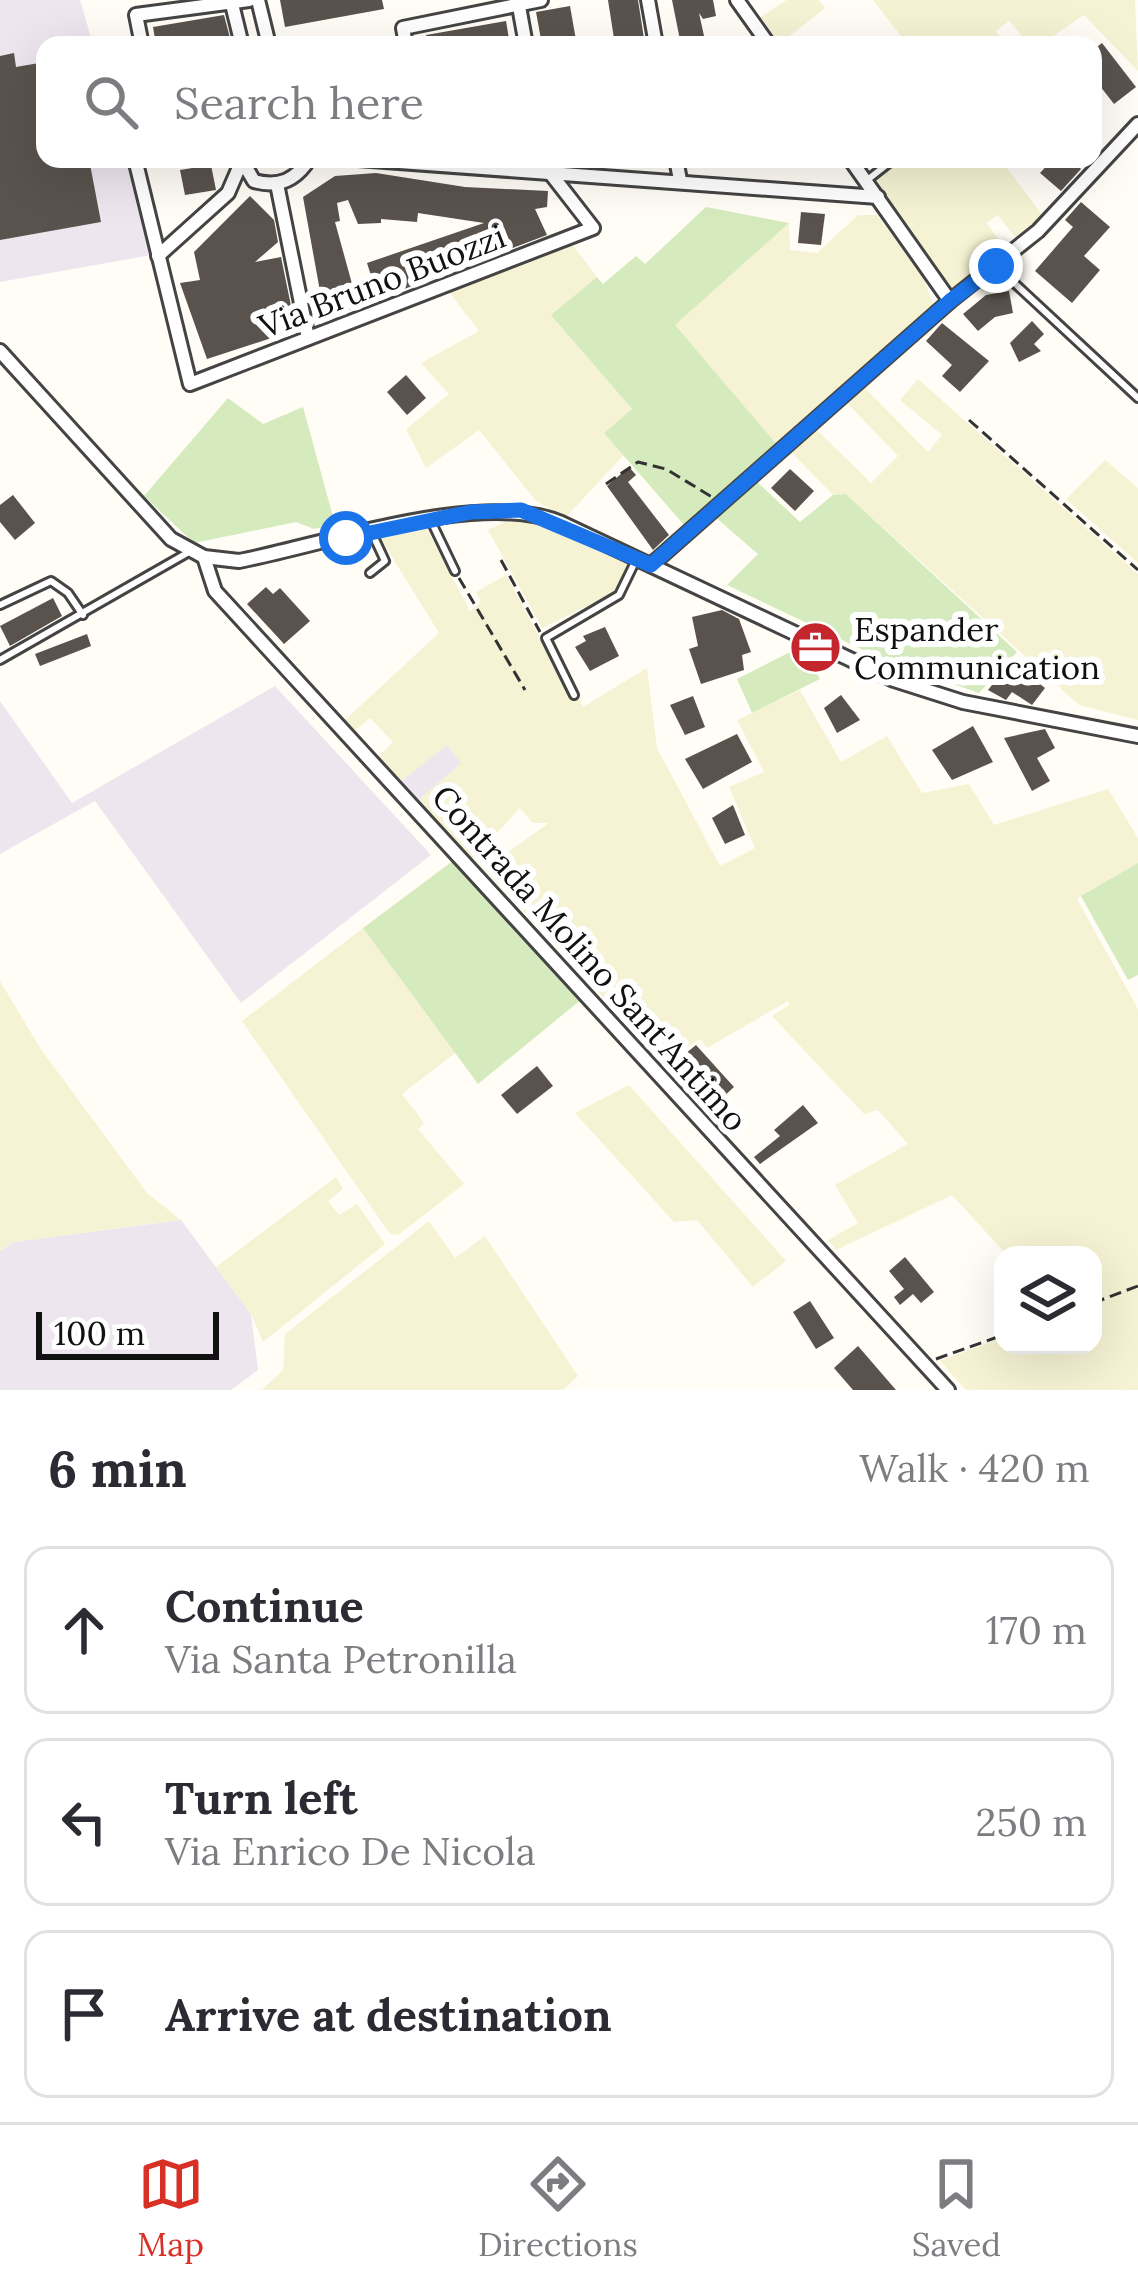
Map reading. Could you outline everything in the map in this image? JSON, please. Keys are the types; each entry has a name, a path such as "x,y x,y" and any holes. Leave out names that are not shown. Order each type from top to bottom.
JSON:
{"street":[{"path":"140,36 136,15 249,0"},
{"path":"258,0 267,36"},
{"path":"404,36 403,28 541,0"},
{"path":"648,0 654,36"},
{"path":"736,0 762,36"},
{"path":"232,1 240,36"},
{"path":"518,2 524,36"},
{"path":"1102,163 1138,124"},
{"path":"137,168 158,256 228,193 238,168"},
{"path":"246,168 254,181 277,184 303,168"},
{"name":"Via Bruno Buozzi","path":"158,256 190,383 593,228 551,168"},
{"path":"569,168 878,197"},
{"path":"678,168 680,180"},
{"path":"857,168 950,301"},
{"path":"651,565 950,301 1038,231 1097,168"},
{"path":"277,184 308,338"},
{"name":"Contrada Molino Sant'Antimo","path":"0,351 153,522 196,555 215,590 948,1390"},
{"path":"196,555 239,561 431,521 521,510 637,558 894,680 980,706 1138,736"}],"lane":[{"path":"866,181 883,168"},
{"path":"996,266 1138,398"},
{"path":"431,521 455,571"},
{"path":"370,573 385,561 371,533"},
{"path":"0,660 196,555"},
{"path":"574,695 546,638 619,595 637,558"},
{"path":"0,605 50,581 68,593 82,615"}],"path":[{"path":"969,420 1138,570"},
{"path":"606,484 638,463 666,469 687,486 726,499"},
{"path":"501,560 546,638"},
{"path":"455,571 525,690"},
{"path":"1102,1300 1138,1286"},
{"path":"924,1364 994,1338"}],"shaded area":[{"path":"0,0 80,0 90,36 36,36 36,168 130,168 157,254 0,282"},
{"path":"787,0 819,0 825,8 789,36 772,36 759,18"},
{"path":"873,0 1135,0 1138,71 1084,15 1053,36 1022,36 1009,21 996,31 1000,36 901,36"},
{"path":"892,168 1007,168 1044,217 1018,241 998,215 987,223 1005,249 950,292 873,184"},
{"path":"858,215 877,215 922,275 934,306 779,447 674,325 789,223 790,250 817,253"},
{"path":"572,244 597,277 551,315 633,410 604,433 624,455 565,518 535,500 479,430 426,468 406,429 449,394 421,363 479,331 449,292"},
{"path":"918,379 1138,574 1138,720 1079,705 846,494 833,495 789,450 816,429 871,483 898,456 845,401 864,387 928,452 942,435 900,400"},
{"path":"1105,460 1138,488 1138,563 1066,499"},
{"path":"517,516 556,527 627,565 616,592 542,628 488,530"},
{"path":"426,527 470,611 481,602 476,592 506,575 572,698 578,696 583,707 647,668 657,748 720,866 755,848 729,787 764,772 737,720 800,690 841,762 887,736 922,793 969,784 994,825 1108,789 1138,838 1138,863 1077,899 1138,1009 1138,1390 966,1390 940,1361 994,1340 994,1354 1102,1354 1102,1301 1112,1297 1102,1299 1102,1246 999,1246 952,1195 836,1250 828,1240 858,1223 835,1185 908,1144 878,1110 864,1114 772,1016 789,1005 788,1001 707,1048 700,1039 664,1063 484,869 549,823 533,823 520,808 472,860 418,801 461,763 447,745 400,782 378,757 393,742 370,718 354,731 345,720 439,633 379,536"},
{"path":"275,686 431,855 241,1003 95,801 0,854 0,701 72,803"},
{"path":"446,744 462,763 418,801 400,782"},
{"path":"363,928 455,1053 402,1094 424,1123 418,1129 464,1184 398,1235 390,1234 242,1021"},
{"path":"0,981 40,1048 147,1193 181,1220 13,1242 0,1251"},
{"path":"629,1085 786,1261 753,1287 697,1220 674,1222 575,1113"},
{"path":"336,1177 343,1189 328,1201 339,1215 357,1204 385,1244 263,1342 251,1314 216,1267"},
{"path":"181,1220 251,1314 258,1370 231,1390 0,1390 0,1251 13,1242"},
{"path":"429,1221 455,1258 485,1236 578,1376 563,1390 262,1390 283,1370 285,1334"}],"green space":[{"path":"706,207 789,223 675,325 779,447 684,525 604,433 632,409 551,315 597,277 603,284 636,256 645,264"},
{"path":"228,398 263,424 303,407 335,524 314,529 296,522 194,543 144,496"},
{"path":"756,481 800,522 833,495 846,494 1017,652 979,693 884,660 727,585 758,554 714,516"},
{"path":"796,649 806,653 820,679 752,713 737,679"},
{"path":"458,857 582,999 478,1084 363,928"},
{"path":"1138,863 1138,975 1128,980 1081,896"}],"building":[{"path":"280,0 382,0 384,9 285,27"},
{"path":"608,0 638,0 644,36 614,36"},
{"path":"672,0 713,0 716,16 703,19 699,13 704,36 679,36"},
{"path":"570,6 575,36 540,36 536,12"},
{"path":"224,15 229,36 154,36 153,27"},
{"path":"506,21 508,36 426,36"},
{"path":"1102,43 1136,87 1114,104 1102,89"},
{"path":"14,53 16,67 36,64 36,168 91,168 101,222 0,240 0,56"},
{"path":"212,168 216,190 185,195 180,170"},
{"path":"1045,168 1081,169 1061,191 1040,173"},
{"path":"376,173 465,187 548,191 547,207 535,209 547,235 325,319 303,197 335,176","holes":["348,200 358,224 381,223 381,219 417,222 418,213 484,223 367,263 375,288 354,291 335,222 340,221 337,203"]},
{"path":"250,196 274,220 278,242 255,262 281,257 296,330 207,359 180,283 200,280 194,252"},
{"path":"1081,202 1110,227 1084,256 1100,270 1072,303 1035,271 1073,227 1065,220"},
{"path":"801,212 825,214 821,245 798,243"},
{"path":"1009,291 1013,313 995,317 978,331 963,314 986,295"},
{"path":"1032,321 1044,334 1034,344 1041,351 1019,362 1010,343"},
{"path":"942,323 989,361 960,392 942,376 952,365 926,341"},
{"path":"406,375 426,398 407,415 387,392"},
{"path":"629,467 636,475 628,482 669,535 653,550 607,486"},
{"path":"790,469 814,491 795,511 771,488"},
{"path":"13,495 35,523 15,540 0,522 0,505"},
{"path":"266,587 273,594 280,588 310,621 284,644 247,604"},
{"path":"53,598 62,616 10,646 0,626"},
{"path":"722,610 739,619 751,652 742,655 744,670 701,684 689,649 698,646 692,617"},
{"path":"605,627 619,656 590,671 575,647 586,641 583,636"},
{"path":"87,634 91,646 40,666 35,654"},
{"path":"1011,661 1045,688 1032,705 1012,692 1006,700 988,690"},
{"path":"841,695 860,720 837,733 824,708"},
{"path":"693,696 705,727 685,735 670,705"},
{"path":"973,726 993,762 952,780 932,750"},
{"path":"1045,729 1055,748 1037,758 1050,781 1032,791 1004,738"},
{"path":"737,734 752,762 703,789 685,759"},
{"path":"733,805 745,835 725,844 712,818"},
{"path":"696,1045 734,1087 723,1097 718,1091 708,1100 674,1063"},
{"path":"537,1066 553,1086 517,1114 501,1095"},
{"path":"803,1105 818,1123 760,1164 754,1157 780,1136 774,1130"},
{"path":"905,1257 934,1292 921,1303 913,1294 900,1305 894,1297 904,1289 889,1271"},
{"path":"810,1301 834,1338 816,1349 793,1312"},
{"path":"858,1346 896,1390 853,1390 834,1368"}],"place":[{"name":"Espander Communication","path":"815,648"}],"route":[{"path":"346,538 471,512 521,510 560,522 651,565 950,301 996,266"}]}
